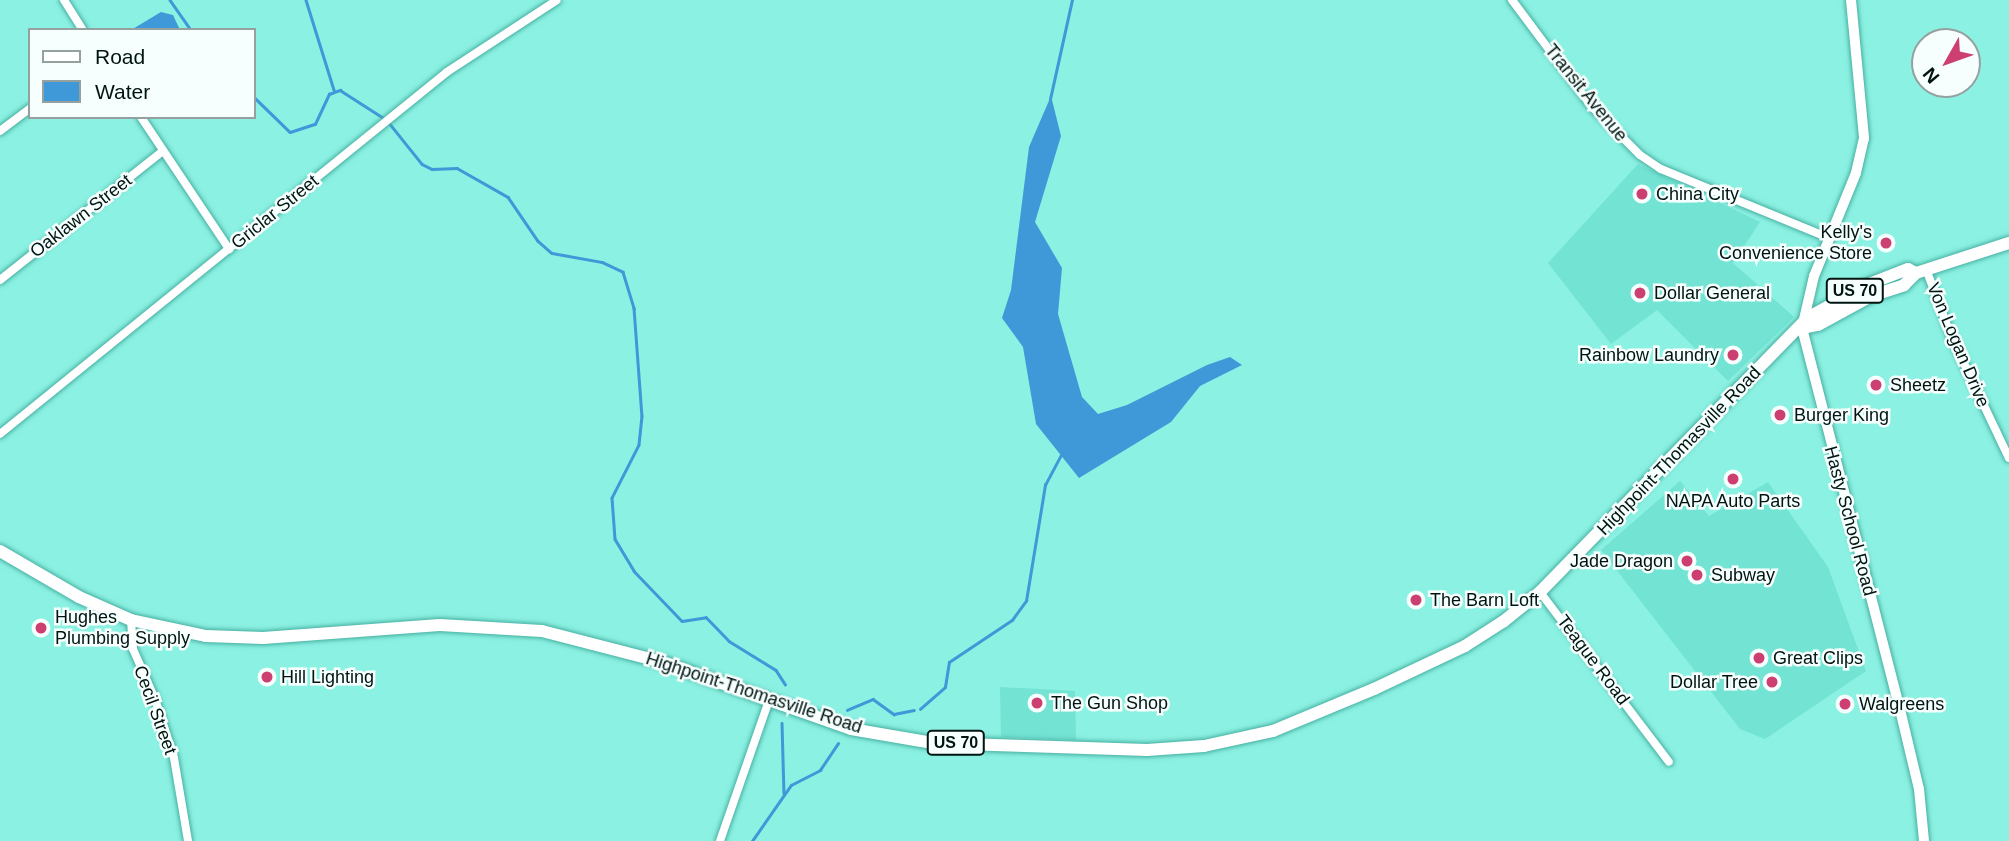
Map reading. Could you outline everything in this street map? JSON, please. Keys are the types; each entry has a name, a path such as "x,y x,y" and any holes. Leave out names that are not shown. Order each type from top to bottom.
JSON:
{"main road":[{"name":"Highpoint-Thomasville Road","path":"0,551 79,597 131,620 206,636 263,638 440,625 541,631 593,641 851,729 933,743 1147,750 1205,746 1273,731 1420,669 1504,621 1540,592 1802,328 1807,318 1869,284 1908,269 1921,271 2009,243"}],"street":[{"path":"64,0 82,28"},
{"name":"Griclar Street","path":"3,431 447,72 557,0"},
{"name":"Transit Avenue","path":"1512,0 1594,108 1640,155 1661,169 1827,237"},
{"name":"Hasty School Road","path":"1851,0 1864,138 1856,173 1827,237 1802,328 1919,789 1924,841"},
{"path":"0,131 28,110"},
{"path":"142,119 229,249"},
{"name":"Oaklawn Street","path":"0,280 163,151"},
{"name":"Von Logan Drive","path":"1921,271 2009,458"},
{"path":"0,419 3,431"},
{"name":"Teague Road","path":"1540,592 1669,762"},
{"name":"Cecil Street","path":"131,620 133,649 174,758 188,841"},
{"path":"720,841 769,700"}],"shaded area":[{"path":"1638,164 1760,222 1733,263 1794,317 1728,381 1657,310 1611,344 1548,263"},
{"path":"1680,481 1709,516 1768,482 1828,567 1866,671 1765,739 1740,729 1601,550"},
{"path":"1000,687 1075,691 1076,740 1001,737"}],"water":[{"path":"161,12 173,15 179,28 134,28"},
{"path":"1051,96 1061,136 1035,222 1062,268 1058,314 1082,397 1098,414 1127,405 1207,365 1230,357 1242,365 1200,386 1171,422 1079,478 1036,424 1023,347 1002,318 1011,290 1029,147"}],"waterway":[{"path":"170,0 190,28"},
{"path":"306,0 334,90"},
{"path":"1050,99 1072,0"},
{"path":"256,99 290,132 315,124 329,94 340,90 382,117"},
{"path":"390,124 422,164 432,169 457,168 508,197 538,241 552,253 602,262 623,272 634,308 642,416 639,445 612,498 615,539 634,571 682,621 706,617 729,641 776,670 785,684"},
{"path":"920,709 945,687 949,662 1012,620 1026,601 1045,485 1062,453"},
{"path":"847,710 873,699 894,714 914,710"},
{"path":"782,723 784,793"},
{"path":"752,841 791,785 820,770 838,743"}],"place":[{"name":"China City","path":"1642,194"},
{"name":"Kelly's Convenience Store","path":"1886,243"},
{"name":"Dollar General","path":"1640,293"},
{"name":"Rainbow Laundry","path":"1733,355"},
{"name":"Sheetz","path":"1876,385"},
{"name":"Burger King","path":"1780,415"},
{"name":"NAPA Auto Parts","path":"1733,479"},
{"name":"Jade Dragon","path":"1687,561"},
{"name":"Subway","path":"1697,575"},
{"name":"The Barn Loft","path":"1416,600"},
{"name":"Hughes Plumbing Supply","path":"41,628"},
{"name":"Great Clips","path":"1759,658"},
{"name":"Hill Lighting","path":"267,677"},
{"name":"Dollar Tree","path":"1772,682"},
{"name":"The Gun Shop","path":"1037,703"},
{"name":"Walgreens","path":"1845,704"}]}
